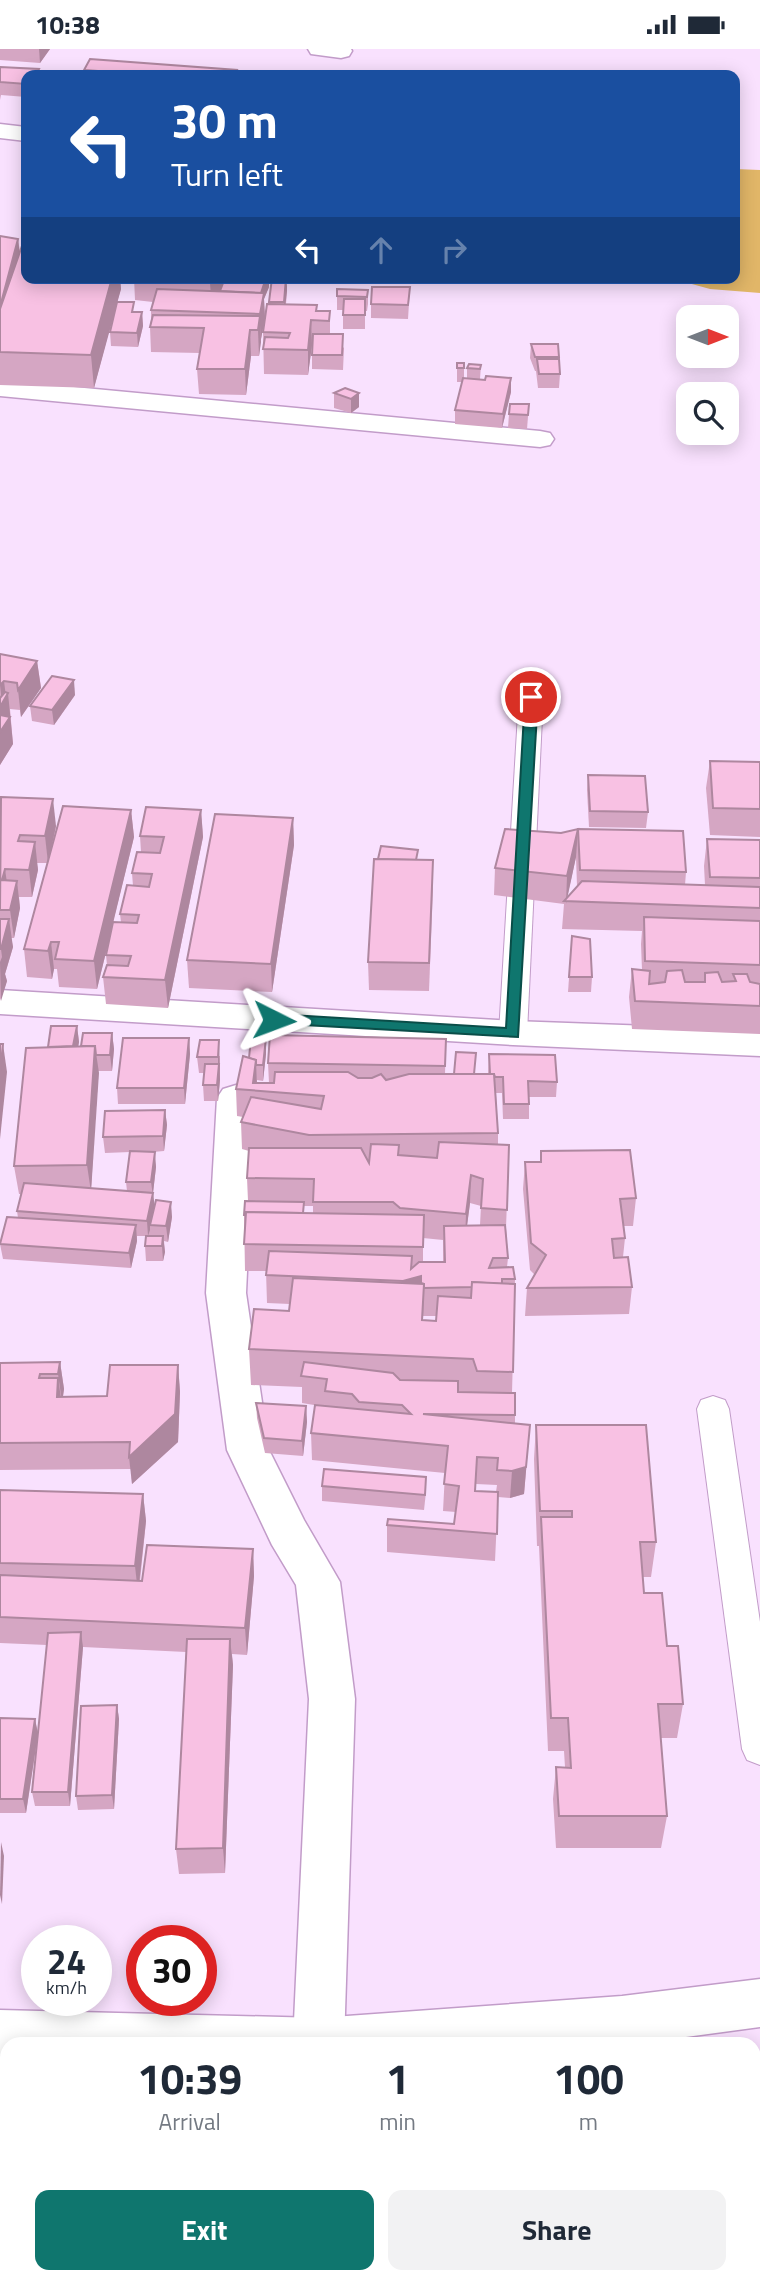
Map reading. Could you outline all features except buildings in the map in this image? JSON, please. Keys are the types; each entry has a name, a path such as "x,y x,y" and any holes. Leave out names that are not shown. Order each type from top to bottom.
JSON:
{"street":[{"path":"0,131 21,133"},
{"path":"0,387 540,439"},
{"path":"0,1002 513,1033 760,1043"},
{"path":"236,1098 226,1293 248,1450 288,1532 318,1582 332,1699 319,2037"},
{"path":"402,2037 622,2021 760,2004"},
{"path":"0,2035 80,2037"}],"lane":[{"path":"513,1033 531,697"},
{"path":"713,1409 760,1749"}],"shaded area":[{"path":"740,169 760,170 760,293 710,289 692,284 740,284"}],"route":[{"path":"274,1020 513,1033 531,697"}]}
